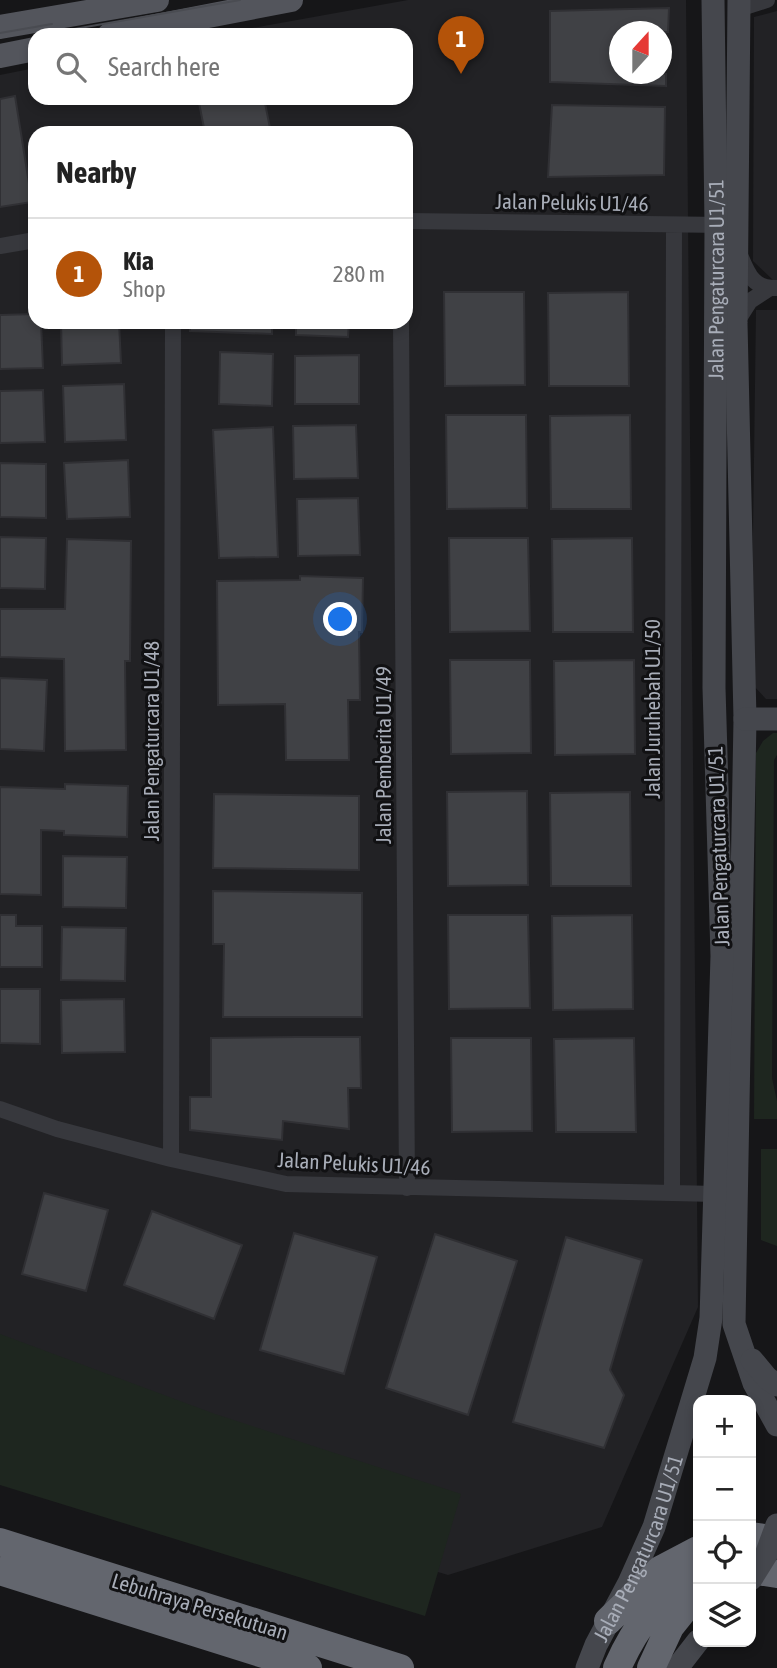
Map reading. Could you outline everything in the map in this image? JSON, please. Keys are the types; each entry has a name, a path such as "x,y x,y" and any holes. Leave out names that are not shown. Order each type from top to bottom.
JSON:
{"highway":[{"path":"756,1537 777,1540"},
{"name":"Lebuhraya Persekutuan","path":"0,1542 400,1668"},
{"path":"608,1621 660,1570 693,1553"},
{"path":"756,1560 777,1564"},
{"name":"Lebuhraya Persekutuan","path":"0,1571 308,1668"},
{"path":"756,1571 777,1574"},
{"path":"617,1668 634,1631 642,1621 672,1592 693,1577"},
{"path":"77,1596 180,1647 247,1668"},
{"path":"651,1668 670,1627 693,1598"}],"main road":[{"path":"0,27 157,0"},
{"path":"145,28 291,0"},
{"name":"Jalan Pengaturcara U1/51","path":"713,0 727,225 737,250 736,323 744,695 757,724 734,1324 754,1383 777,1425"},
{"name":"Jalan Pengaturcara U1/51","path":"587,1668 654,1527 705,1358 711,1318 722,956 714,688 727,225 739,5"},
{"path":"0,55 28,50"},
{"path":"714,688 724,702 757,724 727,740 715,765"},
{"path":"740,1347 767,1378 777,1385"},
{"path":"756,1571 766,1555 777,1525"},
{"path":"677,1668 693,1647"}],"street":[{"path":"739,5 767,0"},
{"name":"Jalan Pelukis U1/46","path":"413,221 727,225"},
{"name":"Jalan Juruhebah U1/50","path":"672,1193 674,225"},
{"path":"0,246 28,241"},
{"path":"737,250 750,278 756,284 773,288"},
{"path":"736,323 750,301 773,288"},
{"name":"Jalan Pengaturcara U1/48","path":"171,1160 173,329"},
{"name":"Jalan Pemberita U1/49","path":"401,329 407,1188"},
{"name":"Jalan Pelukis U1/46","path":"0,1109 57,1129 171,1160 286,1184 716,1194"}],"shaded area":[{"path":"408,0 686,0 698,1307 602,1527 448,1575 0,1440 0,75 28,69 28,105 413,105 413,28 252,28"},
{"path":"777,11 777,280 773,280 753,261 754,17"},
{"path":"756,310 777,310 777,699 766,699 751,683"},
{"path":"777,733 777,755 774,760 772,1078 777,1101 777,1119 754,1119 756,753 763,741"},
{"path":"761,1149 777,1149 777,1246 761,1240"},
{"path":"0,1334 215,1414 461,1494 425,1616 0,1485"}],"building":[{"path":"669,8 668,21 609,21 609,84 666,86 550,82 550,11"},
{"path":"15,96 28,177 28,203 0,207 0,99"},
{"path":"199,105 265,105 270,126 204,126"},
{"path":"552,105 665,107 664,175 548,177"},
{"path":"444,292 524,292 525,385 445,386"},
{"path":"628,292 629,386 549,386 548,293"},
{"path":"28,314 28,329 41,329 43,368 0,369 0,315"},
{"path":"61,329 119,329 121,363 62,365"},
{"path":"272,329 272,334 190,331"},
{"path":"296,329 349,329 348,337 296,335"},
{"path":"220,352 273,354 272,406 219,404"},
{"path":"359,355 359,404 295,404 295,356"},
{"path":"124,384 126,440 65,442 63,386"},
{"path":"43,390 45,442 0,443 0,391"},
{"path":"446,415 526,415 527,508 447,509"},
{"path":"630,415 631,509 551,509 550,416"},
{"path":"356,425 358,478 294,479 293,426"},
{"path":"273,427 278,557 219,558 213,430"},
{"path":"128,460 130,517 67,519 64,463"},
{"path":"0,463 46,464 46,518 0,517"},
{"path":"358,498 360,555 298,556 297,499"},
{"path":"0,537 46,538 45,589 0,588"},
{"path":"449,538 528,538 530,631 450,632"},
{"path":"632,538 633,632 553,632 552,539"},
{"path":"67,539 131,541 130,661 125,661 126,750 65,751 64,659 0,657 0,609 65,609"},
{"path":"300,576 363,578 362,632 359,632 360,700 348,700 349,760 286,760 285,704 218,705 217,581 300,580"},
{"path":"450,660 530,660 531,753 451,754"},
{"path":"634,660 635,754 555,755 554,661"},
{"path":"0,678 47,680 44,751 0,749"},
{"path":"65,784 128,786 127,837 64,835 64,831 41,830 41,895 0,894 0,787 65,789"},
{"path":"527,791 528,885 448,886 447,792"},
{"path":"630,792 631,886 551,886 550,793"},
{"path":"214,794 359,796 359,870 213,868"},
{"path":"63,856 127,857 126,908 63,907"},
{"path":"213,891 362,893 362,1017 223,1017 224,944 213,944"},
{"path":"0,915 16,915 16,926 42,926 42,967 0,967"},
{"path":"448,915 528,915 530,1008 449,1009"},
{"path":"632,915 633,1009 553,1010 552,916"},
{"path":"62,927 126,928 125,981 61,980"},
{"path":"0,989 40,989 40,1044 0,1043"},
{"path":"124,999 125,1052 62,1053 61,1000"},
{"path":"360,1037 361,1088 348,1088 349,1129 283,1121 282,1140 190,1130 190,1097 211,1097 211,1038"},
{"path":"451,1038 531,1038 532,1131 452,1132"},
{"path":"634,1038 636,1132 556,1132 554,1039"},
{"path":"44,1193 108,1210 86,1291 22,1274"},
{"path":"152,1211 242,1245 214,1319 124,1285"},
{"path":"294,1233 377,1257 344,1374 260,1350"},
{"path":"435,1234 517,1261 468,1415 386,1388"},
{"path":"566,1237 642,1260 610,1370 624,1395 604,1448 513,1422"}],"tram line":[{"path":"80,28 240,0"},
{"path":"29,28 52,24"},
{"path":"0,33 28,28"}],"place":[{"name":"Kia","path":"461,74"}]}
